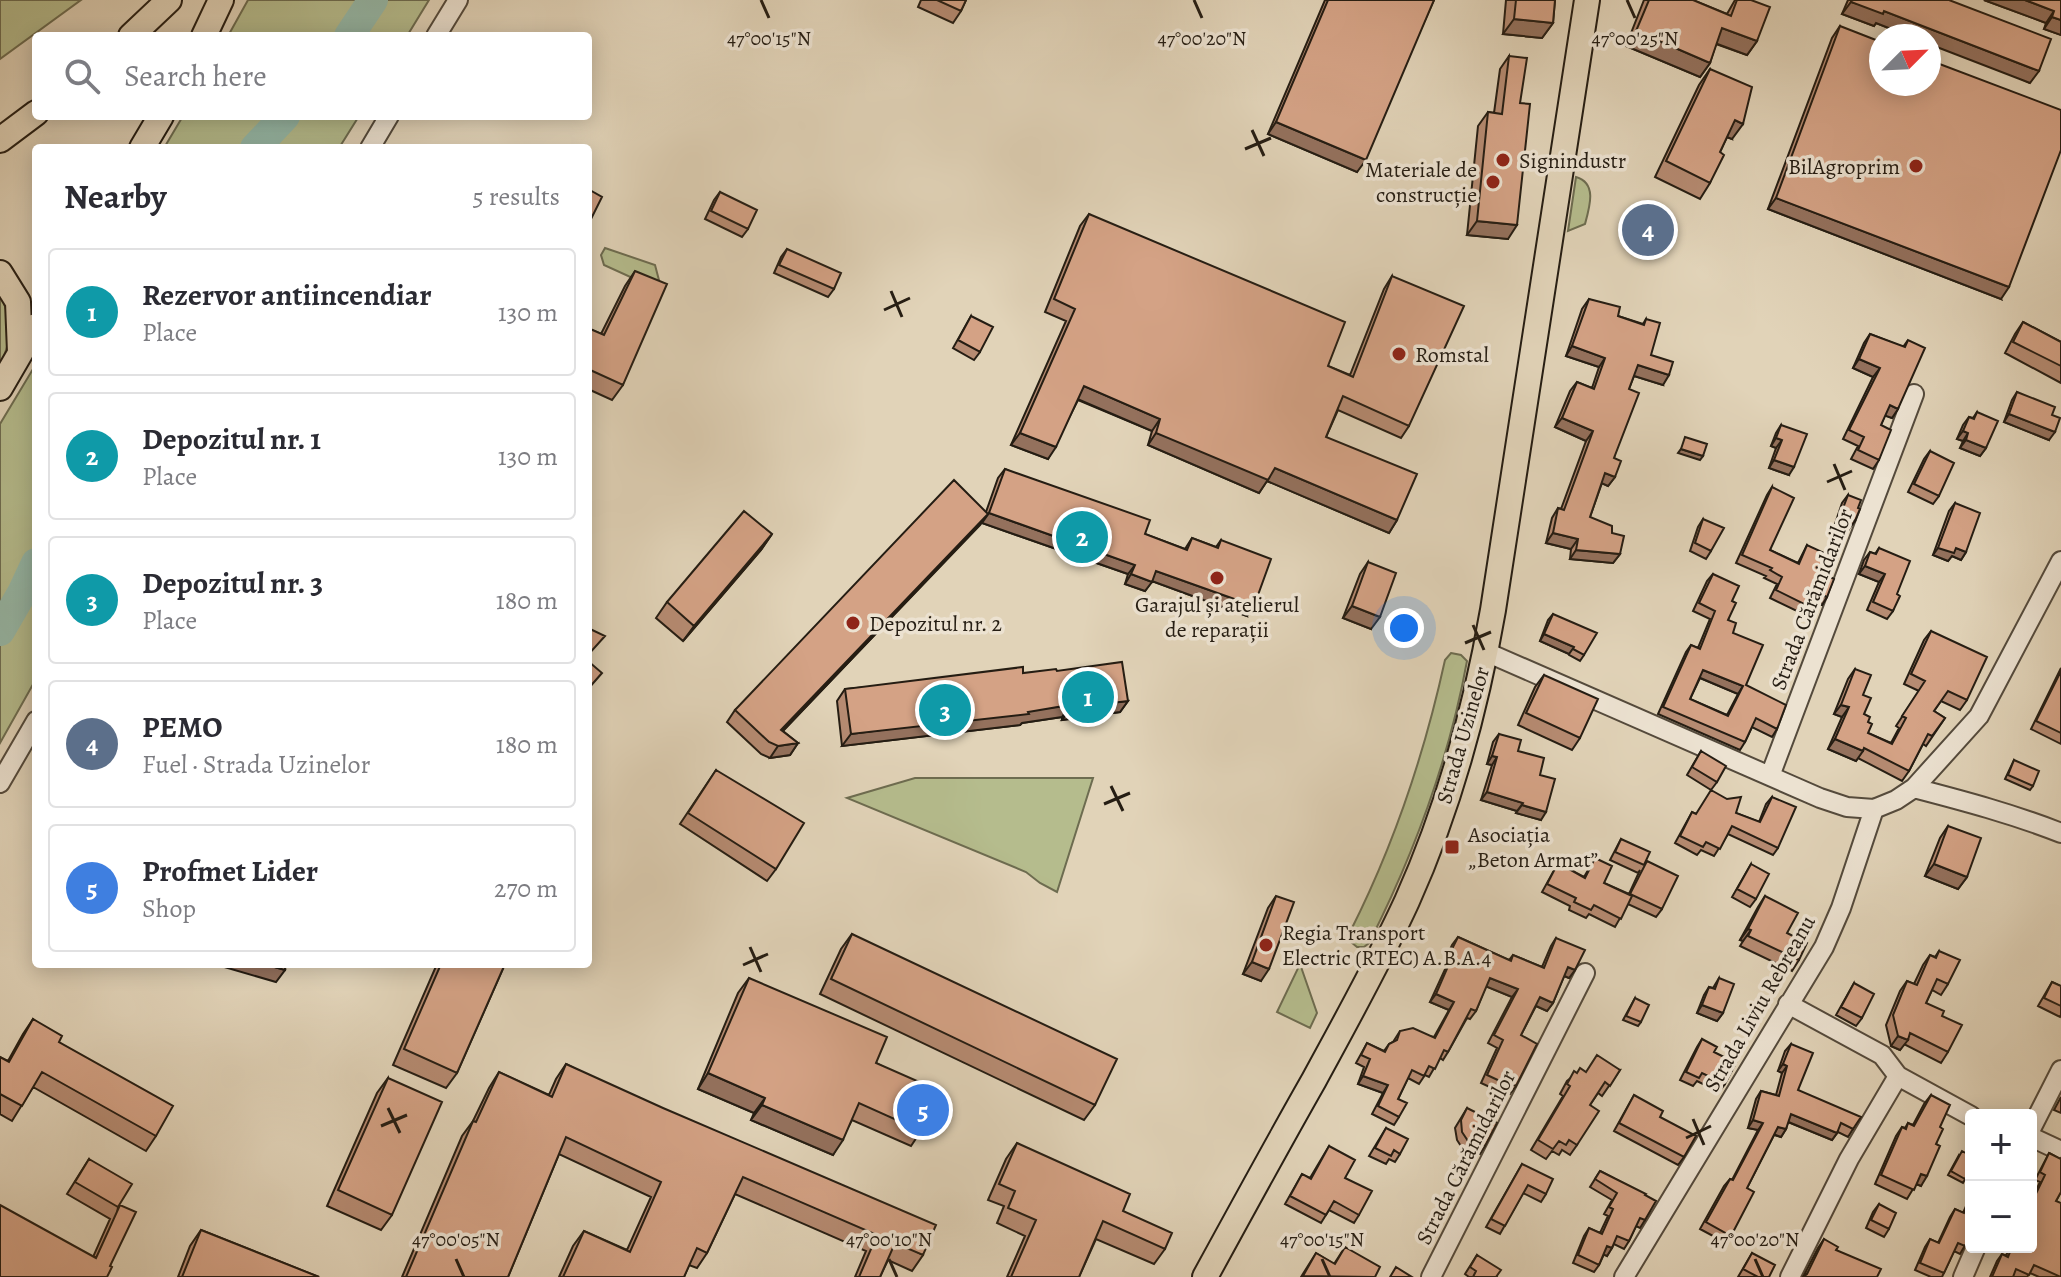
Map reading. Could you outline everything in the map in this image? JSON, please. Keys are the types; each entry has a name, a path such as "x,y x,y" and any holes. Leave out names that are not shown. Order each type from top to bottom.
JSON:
{"main road":[{"path":"135,32 169,0"},
{"path":"206,32 221,0"},
{"name":"Strada Uzinelor","path":"1205,1277 1358,998 1407,901 1432,838 1463,742 1486,652 1587,0"},
{"path":"0,140 32,116"},
{"path":"144,144 159,120"},
{"path":"0,273 18,302 20,352"},
{"path":"0,388 32,332"}],"street":[{"path":"438,32 458,0"},
{"path":"372,144 387,120"},
{"name":"Strada Cărămidarilor","path":"1770,776 1914,394"},
{"path":"1486,652 1820,798 1847,807 1874,809 1914,788 1979,716 2061,561"},
{"path":"0,783 32,728"},
{"path":"1914,788 1971,802 2061,833"},
{"name":"Strada Liviu Rebreanu","path":"1624,1277 1824,947 1841,908 1874,809"},
{"name":"Strada Cărămidarilor","path":"1431,1277 1585,973"},
{"path":"1788,1004 1882,1055 1898,1076 1965,1113"},
{"path":"2037,1117 2061,1070"},
{"path":"1790,1277 1849,1159 1898,1076"},
{"path":"2037,1140 2061,1151"},
{"path":"1963,1277 1973,1253"}],"green space":[{"path":"0,0 81,0 37,32 32,32 32,36 0,59"},
{"path":"248,0 429,0 409,32 230,32"},
{"path":"181,120 356,120 342,144 166,144"},
{"path":"1576,177 1587,184 1590,203 1585,224 1568,231"},
{"path":"605,248 655,265 660,284 650,286 604,265 601,255"},
{"path":"0,294 9,329 7,347 0,364"},
{"path":"32,371 32,686 0,743 0,424"},
{"path":"1451,653 1461,655 1467,661 1440,770 1415,841 1385,909 1369,943 1357,947 1351,942 1350,932 1406,799 1445,660"},
{"path":"915,778 1093,778 1057,892 1026,872 847,798"},
{"path":"1300,964 1317,1013 1310,1028 1277,1012"}],"building":[{"path":"937,0 966,0 961,11"},
{"path":"1328,0 1434,0 1366,160 1276,122"},
{"path":"1516,0 1555,0 1553,23 1514,19"},
{"path":"1649,0 1693,0 1731,16 1737,0 1751,0 1770,7 1757,41 1722,28 1710,63 1636,31"},
{"path":"1949,0 2051,39 2039,71 1941,33 1941,24 1918,24 1851,2"},
{"path":"2025,0 2061,0 2061,20 2052,17 2054,11"},
{"path":"1840,26 1869,37 1869,96 1941,96 1941,65 2061,110 2061,150 2009,287 1776,198"},
{"path":"1509,56 1527,58 1520,103 1530,104 1517,225 1477,221 1488,112 1502,114"},
{"path":"1710,69 1752,87 1743,124 1735,120 1720,152 1724,155 1710,183 1666,161"},
{"path":"592,191 602,197 592,217"},
{"path":"720,192 757,210 748,229 711,211"},
{"path":"1089,214 1345,322 1328,366 1353,377 1392,276 1464,306 1409,426 1343,396 1326,437 1417,474 1397,520 1275,468 1268,480 1156,433 1160,419 1084,386 1056,447 1020,433 1075,309 1054,299"},
{"path":"787,249 841,273 834,289 779,265"},
{"path":"635,271 667,284 623,385 592,371 592,330 604,335"},
{"path":"1589,299 1620,307 1618,316 1644,325 1646,319 1660,323 1651,355 1673,362 1669,375 1638,365 1629,389 1639,393 1614,458 1621,461 1615,477 1605,473 1590,517 1612,526 1612,533 1624,536 1620,554 1576,550 1578,539 1553,533 1558,508 1564,510 1593,431 1562,418 1577,382 1594,389 1605,358 1572,346"},
{"path":"971,316 993,327 980,352 958,340"},
{"path":"2023,322 2061,342 2061,366 2013,342"},
{"path":"1870,334 1905,347 1908,340 1925,348 1898,409 1890,405 1881,425 1891,430 1879,460 1858,450 1864,437 1849,430 1880,368 1859,359"},
{"path":"2017,392 2055,407 2052,415 2060,418 2055,432 2009,414"},
{"path":"1977,412 1998,421 1986,448 1966,440 1968,433 1963,431 1969,417 1974,419"},
{"path":"1781,425 1807,434 1794,467 1774,460 1782,440 1776,438"},
{"path":"1685,437 1707,444 1703,456 1681,449"},
{"path":"1930,451 1954,463 1939,496 1914,484"},
{"path":"1005,469 1150,520 1145,534 1187,550 1192,538 1218,548 1221,540 1271,559 1254,606 1156,571 1152,582 1131,574 1135,565 989,513"},
{"name":"Depozitul nr. 2","path":"954,480 988,514 781,730 798,743 778,746 769,742 735,710"},
{"path":"1772,487 1794,498 1770,550 1799,564 1807,545 1837,559 1828,576 1834,579 1827,597 1813,591 1806,605 1776,590 1782,577 1770,570 1772,568 1742,555"},
{"path":"1848,495 1861,500 1855,521 1840,516"},
{"path":"1955,503 1980,513 1966,552 1956,548 1954,553 1938,548"},
{"path":"744,511 772,534 694,626 667,602"},
{"path":"1703,519 1724,528 1711,551 1695,543"},
{"path":"1879,548 1910,561 1893,611 1873,602 1885,574 1865,566 1870,552 1876,554"},
{"path":"1368,562 1396,573 1380,617 1352,606"},
{"path":"1713,574 1739,586 1728,620 1736,623 1733,633 1763,645 1746,685 1786,705 1777,729 1756,718 1745,742 1663,707 1691,645 1700,649 1715,611 1699,603","holes":["1703,670 1743,686 1728,716 1690,699"]},
{"path":"1553,614 1597,633 1584,655 1574,647 1544,634"},
{"path":"592,630 605,636 592,651"},
{"path":"1931,631 1987,657 1967,700 1948,691 1934,711 1945,718 1932,736 1928,734 1909,771 1864,748 1863,751 1835,739 1849,707 1841,705 1855,669 1871,675 1863,695 1871,698 1864,714 1870,717 1868,722 1872,724 1868,733 1892,744 1906,718 1902,716 1925,681 1911,674"},
{"path":"1122,662 1128,701 1071,708 1070,705 1029,714 851,734 845,689 1023,667 1023,673"},
{"path":"592,664 602,673 592,684"},
{"path":"2061,671 2061,733 2036,721"},
{"path":"1544,675 1598,699 1580,738 1526,713"},
{"path":"1499,734 1521,740 1518,751 1544,758 1540,775 1555,779 1546,812 1487,792 1497,757 1492,756"},
{"path":"1701,751 1726,766 1717,782 1692,767"},
{"path":"2014,760 2039,771 2033,786 2008,775"},
{"path":"716,770 804,823 776,869 688,813"},
{"path":"1711,790 1727,799 1741,797 1736,813 1760,822 1772,797 1796,807 1778,848 1732,826 1720,849 1706,842 1703,847 1680,836 1692,812 1696,814"},
{"path":"1948,826 1981,838 1967,877 1934,864"},
{"path":"1621,839 1650,852 1644,865 1615,852"},
{"path":"1595,858 1612,866 1604,883 1632,896 1621,919 1594,905 1591,910 1574,902 1576,898 1547,884 1558,863 1585,878"},
{"path":"1647,861 1678,876 1662,909 1630,894"},
{"path":"1751,864 1769,874 1756,899 1737,889"},
{"path":"1276,896 1294,902 1269,969 1252,962"},
{"path":"1765,896 1798,913 1787,933 1807,943 1799,960 1748,936 1751,930 1748,929"},
{"path":"852,934 1117,1059 1095,1105 831,979"},
{"path":"1458,937 1511,961 1513,955 1544,968 1556,938 1585,950 1575,970 1568,967 1553,1003 1540,997 1521,1035 1537,1044 1516,1086 1487,1075 1503,1040 1494,1035 1518,989 1490,978 1476,1011 1471,1009 1448,1052 1444,1050 1435,1069 1429,1066 1424,1076 1412,1070 1398,1099 1407,1103 1399,1117 1378,1106 1388,1085 1363,1076 1370,1059 1361,1055 1367,1043 1385,1052 1389,1044 1397,1040 1400,1031 1413,1028 1435,1038 1454,1002 1436,994"},
{"path":"1939,951 1960,960 1948,984 1937,979 1926,1003 1944,1011 1942,1016 1962,1025 1948,1052 1910,1033 1908,1040 1898,1036 1893,1015 1907,981 1917,985 1930,955 1936,958"},
{"path":"439,968 503,968 457,1073 404,1049"},
{"path":"749,978 887,1037 876,1063 942,1092 939,1097 947,1100 938,1119 928,1115 921,1131 859,1103 843,1140 762,1105 765,1098 708,1073"},
{"path":"1719,978 1734,984 1723,1013 1702,1005 1709,987 1715,989"},
{"path":"2052,982 2061,986 2061,1006 2044,998"},
{"path":"1854,983 1874,994 1862,1018 1841,1007"},
{"path":"1635,998 1649,1005 1641,1022 1626,1016"},
{"path":"33,1019 62,1036 59,1042 173,1106 156,1136 42,1072 22,1106 0,1094 0,1057 9,1062"},
{"path":"1702,1039 1717,1047 1714,1052 1736,1063 1725,1084 1702,1073 1699,1078 1686,1072"},
{"path":"1791,1044 1813,1053 1798,1090 1861,1117 1853,1129 1841,1123 1837,1133 1791,1114 1786,1129 1778,1127 1747,1188 1754,1192 1731,1236 1706,1222 1730,1179 1733,1180 1763,1123 1753,1120 1761,1091 1779,1096 1787,1066 1783,1064"},
{"path":"1597,1055 1620,1070 1610,1086 1605,1082 1590,1105 1599,1111 1577,1145 1569,1140 1566,1145 1559,1141 1553,1149 1538,1140 1570,1086 1567,1084 1574,1071 1577,1073 1580,1068 1586,1072"},
{"path":"566,1064 936,1225 923,1255 895,1243 880,1277 859,1277 877,1235 743,1177 707,1253 697,1248 684,1277 563,1277 584,1231 630,1252 661,1182 566,1137 508,1277 406,1277 473,1121 476,1122 499,1072 552,1097"},
{"path":"388,1078 442,1102 392,1215 338,1190"},
{"path":"1634,1095 1663,1111 1660,1117 1696,1136 1684,1157 1619,1123"},
{"path":"1931,1095 1950,1105 1940,1127 1943,1129 1936,1144 1940,1146 1927,1176 1921,1174 1914,1190 1881,1175 1902,1127 1906,1129 1908,1123 1914,1126"},
{"path":"1467,1108 1497,1123 1485,1146 1477,1142 1474,1150 1462,1132 1461,1120"},
{"path":"1386,1128 1408,1139 1400,1154 1394,1150 1391,1156 1375,1148"},
{"path":"1017,1143 1130,1194 1123,1211 1172,1233 1165,1249 1103,1221 1079,1277 1011,1277 1036,1220 1008,1208 1015,1191 999,1184"},
{"path":"1329,1146 1355,1160 1345,1178 1372,1191 1359,1215 1334,1201 1326,1215 1290,1196 1302,1174 1311,1179"},
{"path":"1962,1151 1965,1153 1965,1179 1951,1171"},
{"path":"2049,1153 2061,1159 2061,1192 2056,1201 2061,1203 2061,1277 2034,1265 2029,1275 2016,1269 2013,1277 1992,1277 2002,1254 2008,1257 2010,1253 2037,1253 2037,1192 2045,1175 2040,1172"},
{"path":"89,1159 132,1184 118,1207 75,1182"},
{"path":"1522,1164 1553,1179 1546,1194 1528,1185 1505,1226 1491,1219"},
{"path":"1600,1171 1656,1201 1645,1220 1640,1218 1629,1241 1617,1236 1612,1248 1607,1246 1599,1265 1578,1255 1589,1228 1602,1234 1613,1209 1609,1207 1617,1193 1595,1179"},
{"path":"1879,1204 1896,1213 1889,1229 1871,1220"},
{"path":"0,1205 96,1258 120,1205 136,1212 107,1277 0,1277"},
{"path":"1955,1209 1964,1213 1965,1246 1958,1243 1944,1273 1920,1263 1930,1239 1939,1243"},
{"path":"201,1230 319,1277 182,1277"},
{"path":"1824,1239 1838,1247 1836,1250 1881,1269 1877,1277 1803,1277"},
{"path":"1345,1247 1380,1267 1375,1277 1303,1276 1316,1253 1335,1264"},
{"path":"1752,1253 1775,1265 1769,1277 1758,1277 1743,1269"},
{"path":"1477,1255 1501,1270 1496,1277 1473,1277 1476,1271 1470,1267"},
{"path":"1396,1267 1412,1277 1390,1277"}],"waterway":[{"path":"352,32 373,0"},
{"path":"259,144 281,120"},
{"path":"0,631 32,572"}],"place":[{"name":"Signindustr","path":"1503,160"},
{"name":"BilAgroprim","path":"1916,166"},
{"name":"Materiale de construcție","path":"1493,182"},
{"name":"PEMO","path":"1648,230"},
{"name":"Romstal","path":"1399,354"},
{"name":"Depozitul nr. 1","path":"1082,537"},
{"name":"Garajul și atelierul de reparații","path":"1217,578"},
{"name":"Depozitul nr. 2","path":"853,623"},
{"name":"Rezervor antiincendiar","path":"1088,697"},
{"name":"Depozitul nr. 3","path":"945,710"},
{"name":"Asociația „Beton Armat”","path":"1452,847"},
{"name":"Regia Transport Electric (RTEC) A.B.A.4","path":"1266,945"},
{"name":"Profmet Lider","path":"923,1110"}]}
